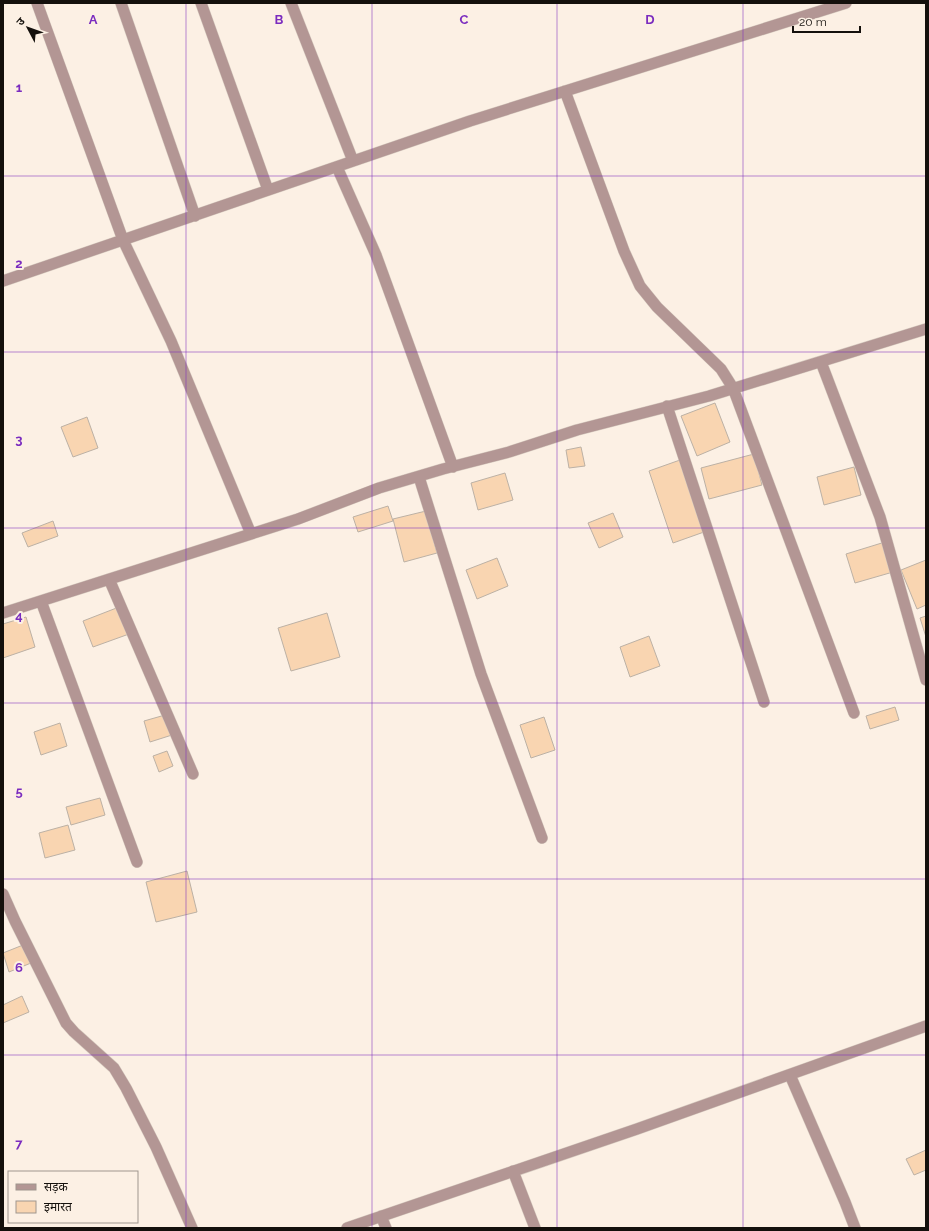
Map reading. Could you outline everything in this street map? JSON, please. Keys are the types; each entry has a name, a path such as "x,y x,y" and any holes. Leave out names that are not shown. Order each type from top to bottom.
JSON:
{"street":[{"path":"37,3 124,240 170,341 251,534"},
{"path":"120,3 195,216"},
{"path":"201,3 268,190"},
{"path":"291,3 353,161"},
{"path":"3,281 470,121 846,3"},
{"path":"565,91 624,251 640,286 657,308 721,369 733,388 854,713"},
{"path":"337,167 376,255 453,467"},
{"path":"3,613 298,519 379,488 509,452 576,430 733,388 926,329"},
{"path":"821,362 880,517 926,680"},
{"path":"668,406 764,702"},
{"path":"419,477 481,674 542,838"},
{"path":"109,578 193,774"},
{"path":"41,601 137,862"},
{"path":"3,894 66,1023 114,1068 126,1088 156,1147 192,1228"},
{"path":"347,1228 790,1075 926,1026"},
{"path":"790,1075 855,1228"},
{"path":"513,1171 535,1228"},
{"path":"381,1216 386,1228"}],"building":[{"path":"715,403 730,442 697,456 681,416"},
{"path":"87,417 98,448 73,457 61,427"},
{"path":"581,447 585,466 569,468 566,450"},
{"path":"754,454 762,485 709,499 701,468"},
{"path":"680,460 704,532 673,543 649,471"},
{"path":"854,467 861,495 824,505 817,477"},
{"path":"505,473 513,500 478,510 471,483"},
{"path":"388,506 393,521 358,532 353,517"},
{"path":"426,511 437,553 404,562 393,519"},
{"path":"613,513 623,537 599,548 588,523"},
{"path":"53,521 58,536 28,547 22,533"},
{"path":"885,542 893,572 855,583 846,554"},
{"path":"497,558 508,586 477,599 466,570"},
{"path":"926,560 926,605 917,609 901,570"},
{"path":"119,607 129,634 93,647 83,621"},
{"path":"327,613 340,657 291,671 278,628"},
{"path":"926,616 926,637 920,618"},
{"path":"26,617 35,647 3,658 3,624"},
{"path":"649,636 660,666 630,677 620,647"},
{"path":"895,707 899,720 870,729 866,716"},
{"path":"165,715 172,735 150,742 144,721"},
{"path":"544,717 555,750 531,758 520,725"},
{"path":"60,723 67,746 41,755 34,732"},
{"path":"167,751 173,766 159,772 153,756"},
{"path":"100,798 105,815 71,825 66,807"},
{"path":"68,825 75,850 45,858 39,833"},
{"path":"187,871 197,912 156,922 146,882"},
{"path":"23,945 31,963 9,972 3,953"},
{"path":"22,996 29,1012 3,1023 3,1005"},
{"path":"926,1150 926,1170 914,1175 906,1159"}]}
